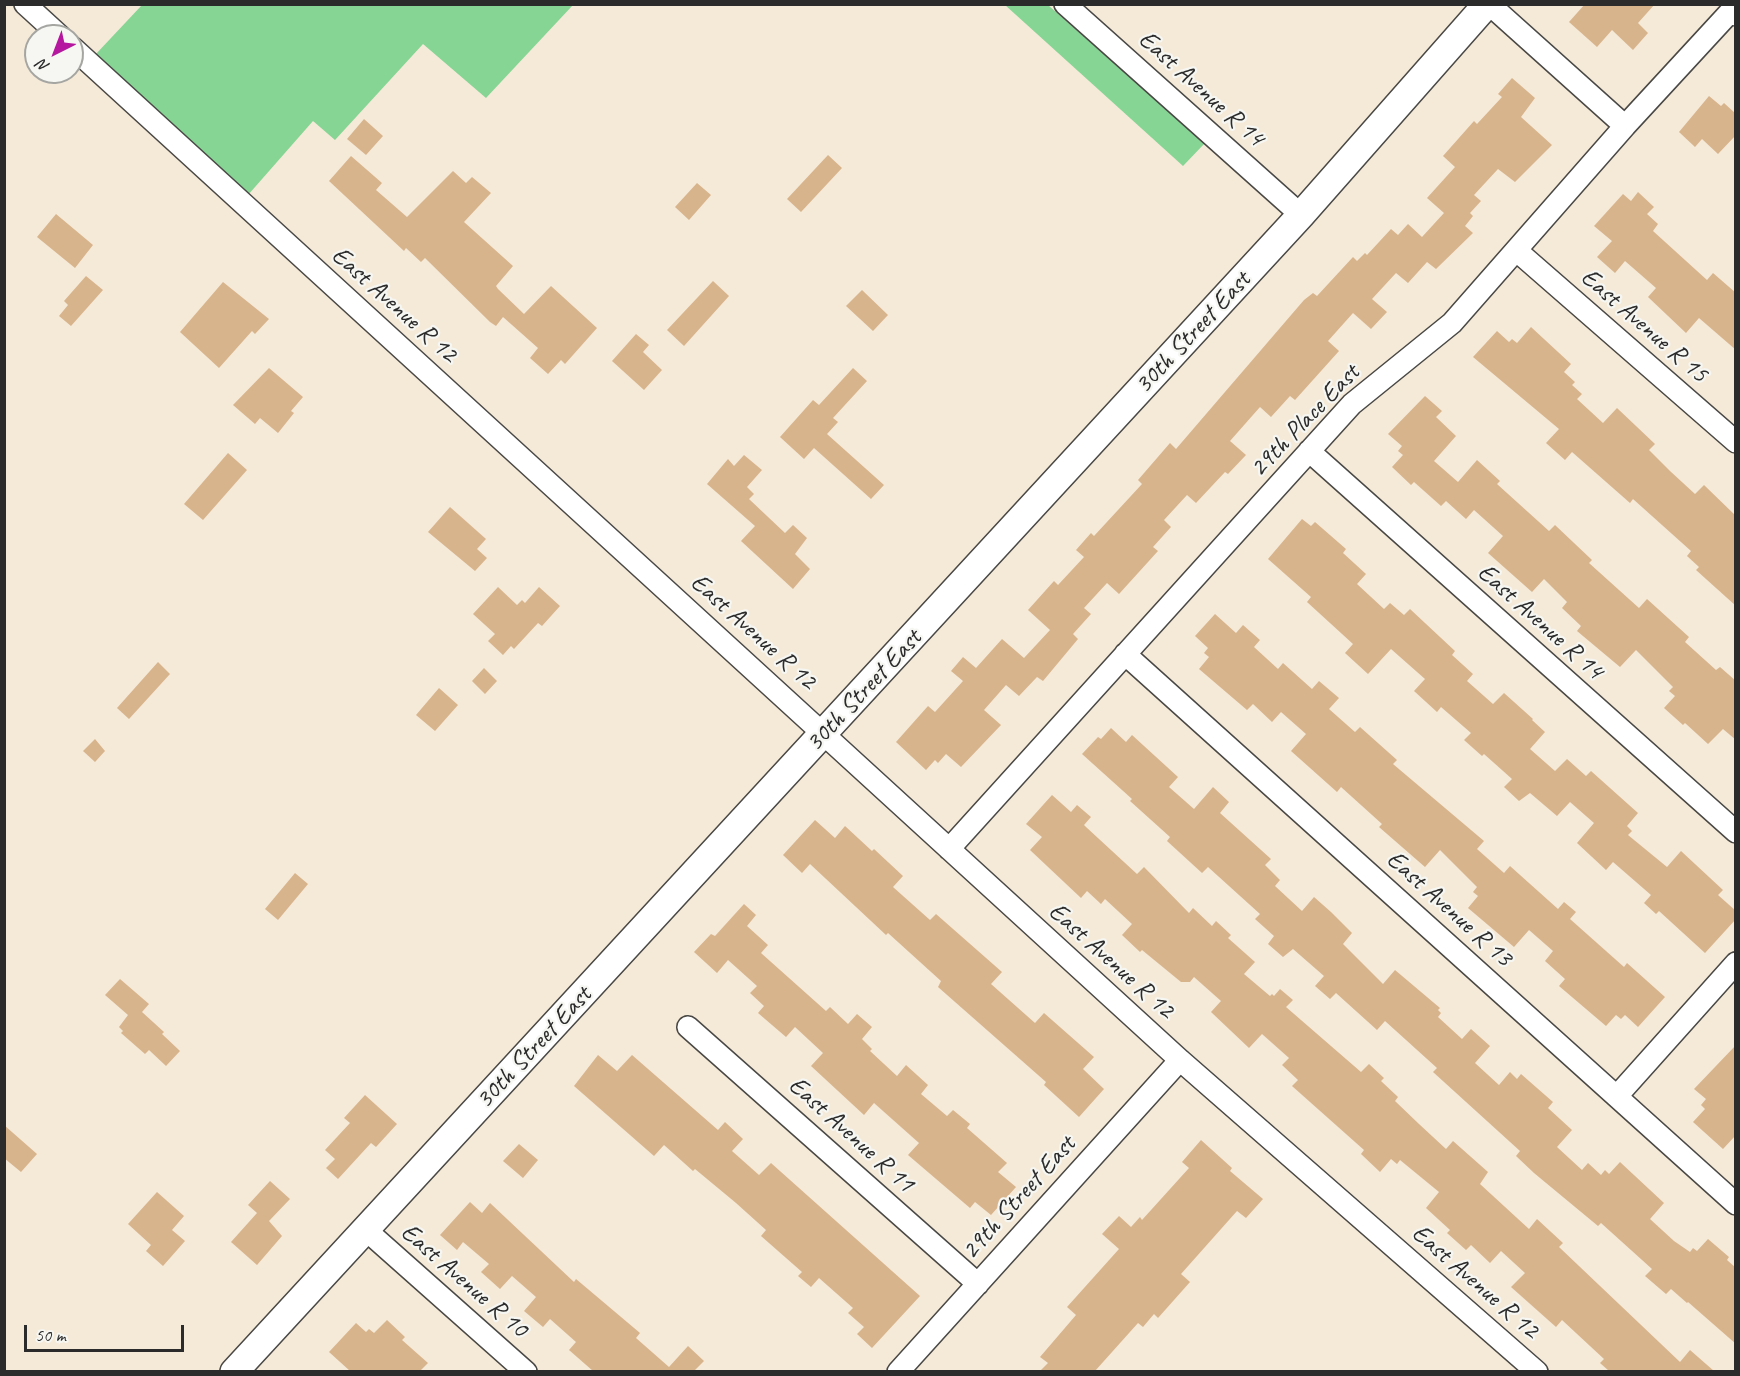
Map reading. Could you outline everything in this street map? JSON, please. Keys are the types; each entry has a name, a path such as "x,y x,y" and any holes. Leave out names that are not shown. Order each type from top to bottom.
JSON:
{"street":[{"path":"25,4 47,24"},
{"name":"East Avenue R 14","path":"1065,4 1301,215"},
{"path":"1488,4 1625,126"},
{"name":"30th Street East","path":"234,1371 825,734 1301,215 1488,4"},
{"name":"29th Place East","path":"949,849 1352,404 1452,323 1625,126 1733,13"},
{"name":"East Avenue R 12","path":"84,58 1180,1060 1537,1371"},
{"name":"East Avenue R 15","path":"1517,251 1736,442"},
{"name":"East Avenue R 14","path":"1309,451 1736,832"},
{"name":"East Avenue R 13","path":"1125,654 1736,1204"},
{"path":"1617,1096 1736,963"},
{"name":"East Avenue R 11","path":"688,1027 978,1284"},
{"name":"29th Street East","path":"898,1371 1180,1060"},
{"name":"East Avenue R 10","path":"366,1230 526,1371"}],"green space":[{"path":"142,5 573,5 486,98 423,44 335,140 313,121 248,195 95,55"},
{"path":"1005,5 1048,5 1205,143 1183,166"}],"building":[{"path":"1585,4 1655,4 1638,23 1648,33 1633,50 1612,30 1597,47 1569,22"},
{"path":"1512,78 1535,98 1521,117 1552,145 1515,182 1498,169 1474,195 1481,201 1470,213 1473,216 1465,226 1473,233 1436,269 1427,262 1408,283 1396,273 1372,299 1387,312 1371,329 1353,313 1328,341 1339,351 1295,400 1290,396 1271,417 1260,407 1230,441 1246,455 1228,474 1225,472 1196,503 1187,495 1164,520 1171,527 1153,547 1158,551 1119,594 1107,583 1084,608 1091,614 1073,634 1078,639 1043,681 1037,677 1019,696 1006,685 984,710 1001,725 961,767 946,754 938,763 935,760 926,770 896,742 928,706 935,712 963,681 951,671 963,657 976,668 1002,639 1024,658 1050,630 1028,610 1054,581 1058,585 1084,557 1076,550 1091,533 1094,536 1142,484 1138,480 1170,443 1176,449 1304,300 1313,293 1317,296 1353,257 1357,261 1365,253 1367,255 1391,229 1398,235 1408,224 1422,237 1444,213 1427,198 1455,167 1443,156 1474,121 1477,124 1502,97 1498,94"},
{"path":"1709,96 1721,106 1724,103 1736,114 1736,135 1718,154 1702,139 1695,147 1679,132"},
{"path":"364,119 383,136 366,155 347,139"},
{"path":"828,155 842,168 801,212 787,199"},
{"path":"351,156 382,183 376,190 407,217 453,171 466,183 472,177 491,193 464,222 513,266 496,286 498,289 524,314 551,286 597,328 565,364 561,360 548,374 530,358 538,348 503,317 496,326 490,322 425,258 421,262 406,248 404,251 329,181"},
{"path":"697,183 711,195 689,220 675,207"},
{"path":"1638,192 1654,207 1647,214 1658,224 1653,231 1707,280 1713,273 1736,293 1736,350 1699,318 1686,333 1648,297 1656,288 1625,261 1615,273 1597,257 1612,241 1594,226 1623,194 1631,201"},
{"path":"56,214 93,245 75,268 37,237"},
{"path":"86,276 103,290 71,326 59,316 68,305 64,301"},
{"path":"713,281 729,296 684,346 667,330"},
{"path":"223,282 269,319 255,334 252,331 219,368 180,332"},
{"path":"862,290 888,315 873,331 846,306"},
{"path":"1531,327 1571,364 1564,372 1575,382 1572,385 1582,394 1577,399 1603,423 1617,408 1655,444 1649,450 1695,494 1704,485 1736,516 1736,606 1696,570 1699,567 1687,556 1691,551 1633,499 1630,503 1572,452 1565,460 1546,443 1559,429 1473,357 1497,331 1509,342 1512,339 1517,343"},
{"path":"636,334 649,345 643,352 662,370 644,390 612,361"},
{"path":"269,368 303,397 291,411 294,413 278,433 260,418 255,424 233,405"},
{"path":"853,368 867,381 833,418 838,422 827,434 884,485 871,499 814,448 804,459 780,437 813,400 819,405"},
{"path":"1425,396 1442,411 1436,417 1456,436 1434,461 1458,482 1477,460 1500,481 1497,484 1549,531 1555,525 1592,560 1589,563 1639,608 1647,599 1689,637 1685,642 1716,670 1720,667 1736,681 1736,740 1723,729 1708,744 1685,723 1683,725 1664,708 1675,696 1669,691 1673,687 1636,650 1620,667 1577,631 1581,626 1562,608 1567,602 1544,579 1532,592 1488,553 1503,536 1474,510 1466,519 1446,501 1441,506 1414,482 1411,485 1392,467 1403,455 1398,451 1402,446 1388,434"},
{"path":"228,453 247,470 203,520 184,504"},
{"path":"744,455 762,470 747,487 754,494 749,499 785,533 793,525 807,538 795,554 810,569 793,589 741,541 755,526 707,484 728,459 734,466"},
{"path":"450,507 486,539 477,549 487,558 475,571 428,532"},
{"path":"1302,519 1311,526 1315,522 1346,549 1343,553 1366,574 1357,584 1384,609 1390,603 1404,615 1410,609 1455,651 1452,655 1473,674 1467,681 1493,704 1504,693 1533,719 1545,732 1530,749 1555,771 1567,759 1586,776 1591,771 1638,813 1627,826 1632,831 1628,835 1667,867 1681,851 1723,890 1718,895 1736,911 1736,919 1705,953 1659,911 1656,914 1644,903 1651,895 1613,862 1606,870 1577,843 1594,823 1570,802 1557,816 1530,793 1519,801 1504,787 1512,779 1464,740 1471,733 1441,707 1437,712 1414,691 1425,679 1391,649 1368,674 1345,653 1353,644 1307,602 1311,597 1268,559"},
{"path":"498,587 517,605 522,600 525,603 539,587 560,606 542,626 538,623 514,649 511,646 503,655 488,641 495,634 473,614"},
{"path":"1215,614 1236,633 1243,625 1260,640 1254,647 1278,669 1283,663 1312,689 1319,681 1339,698 1329,709 1355,732 1360,727 1397,760 1393,764 1484,841 1477,849 1504,873 1510,866 1558,909 1564,902 1576,912 1570,919 1624,967 1627,963 1665,997 1638,1027 1625,1015 1621,1019 1616,1015 1606,1026 1559,986 1565,979 1545,961 1553,951 1529,930 1514,947 1468,908 1478,896 1473,892 1477,887 1440,850 1425,867 1379,827 1382,824 1341,787 1337,792 1291,751 1306,734 1281,712 1272,722 1253,704 1247,710 1199,669 1209,657 1204,653 1208,648 1195,636"},
{"path":"158,662 170,674 129,719 117,708"},
{"path":"484,668 497,681 485,694 472,681"},
{"path":"439,688 458,705 435,731 416,715"},
{"path":"1111,728 1126,742 1132,735 1178,777 1169,787 1194,809 1213,787 1229,802 1220,813 1271,859 1265,865 1280,880 1275,886 1302,911 1314,897 1331,912 1352,933 1343,944 1383,984 1395,970 1440,1008 1438,1010 1441,1013 1438,1017 1462,1039 1471,1029 1490,1046 1475,1063 1499,1085 1510,1072 1517,1079 1521,1074 1553,1102 1548,1108 1572,1130 1557,1147 1582,1170 1588,1163 1601,1175 1605,1170 1609,1174 1620,1162 1664,1203 1650,1219 1674,1241 1690,1252 1693,1248 1697,1251 1708,1239 1729,1257 1727,1260 1736,1268 1736,1344 1671,1289 1666,1294 1645,1276 1652,1269 1601,1223 1598,1226 1534,1173 1516,1156 1520,1151 1433,1072 1437,1068 1385,1021 1377,1030 1336,993 1330,999 1315,986 1324,976 1293,949 1283,957 1268,944 1274,936 1255,919 1260,914 1208,867 1202,873 1167,841 1170,837 1130,801 1132,799 1082,754 1098,737 1101,739"},
{"path":"95,739 105,751 95,762 83,751"},
{"path":"1052,795 1071,812 1077,805 1091,817 1084,825 1137,874 1144,867 1189,913 1193,908 1212,926 1216,921 1231,935 1228,938 1255,962 1244,974 1270,996 1272,994 1274,996 1280,989 1293,1000 1286,1007 1361,1072 1369,1064 1384,1078 1381,1081 1398,1097 1395,1101 1446,1149 1453,1141 1488,1172 1480,1184 1529,1229 1537,1219 1563,1243 1559,1247 1680,1362 1690,1350 1714,1371 1609,1371 1600,1363 1604,1359 1562,1320 1556,1327 1511,1287 1525,1273 1501,1251 1490,1263 1471,1245 1466,1250 1447,1233 1450,1230 1426,1208 1439,1192 1400,1160 1397,1164 1391,1159 1380,1172 1361,1154 1364,1150 1292,1086 1298,1080 1282,1065 1289,1058 1262,1034 1249,1048 1211,1012 1221,1001 1194,977 1190,982 1181,982 1142,950 1140,952 1122,935 1132,924 1105,899 1101,904 1087,891 1081,898 1030,850 1042,837 1026,824"},
{"path":"815,820 835,838 845,826 872,851 874,849 903,876 893,887 930,920 936,914 1002,972 991,984 1035,1023 1044,1013 1094,1057 1083,1069 1104,1089 1079,1117 1044,1085 1046,1082 938,987 941,981 888,933 886,935 810,864 802,873 783,855"},
{"path":"295,873 308,884 278,920 265,909"},
{"path":"744,904 756,915 747,926 768,945 761,953 826,1011 830,1007 848,1024 857,1014 872,1027 862,1039 872,1049 870,1051 897,1076 906,1065 928,1085 921,1094 947,1116 953,1110 970,1124 967,1128 1007,1163 998,1172 1016,1187 991,1215 975,1202 970,1208 908,1155 919,1143 874,1103 864,1115 811,1066 823,1053 795,1027 786,1037 758,1013 764,1006 750,993 757,986 728,960 717,973 694,952 711,934 715,936"},
{"path":"120,979 149,1004 142,1012 180,1051 166,1066 149,1050 145,1054 121,1033 123,1031 119,1027 128,1015 105,995"},
{"path":"1736,1045 1736,1135 1723,1149 1693,1122 1705,1109 1701,1105 1706,1099 1694,1089"},
{"path":"598,1055 617,1071 632,1055 718,1130 725,1122 743,1139 732,1151 759,1175 771,1163 920,1296 872,1348 857,1334 864,1327 848,1313 853,1308 819,1278 811,1287 798,1276 802,1272 761,1236 766,1230 736,1203 695,1169 693,1171 664,1145 654,1156 574,1086"},
{"path":"365,1095 397,1124 376,1147 371,1143 338,1179 326,1168 335,1159 325,1150 350,1123 344,1118"},
{"path":"4,1125 37,1154 21,1172 4,1158"},
{"path":"1201,1140 1232,1168 1230,1171 1263,1199 1246,1218 1237,1211 1181,1274 1190,1282 1158,1318 1154,1314 1143,1327 1138,1323 1095,1371 1040,1371 1048,1363 1040,1357 1076,1315 1067,1307 1119,1249 1102,1234 1119,1216 1131,1227 1140,1217 1142,1220 1189,1168 1182,1162"},
{"path":"519,1144 538,1160 523,1178 503,1161"},
{"path":"270,1181 290,1199 269,1221 282,1236 257,1265 231,1242 257,1213 248,1205"},
{"path":"157,1192 184,1216 172,1230 185,1241 163,1266 146,1251 151,1245 128,1224"},
{"path":"470,1202 482,1213 490,1203 574,1282 576,1279 640,1333 636,1338 669,1367 688,1346 704,1361 694,1371 593,1371 569,1350 576,1342 550,1319 543,1327 524,1311 536,1297 512,1276 500,1289 481,1272 489,1264 463,1242 457,1250 440,1235"},
{"path":"387,1320 405,1337 402,1340 428,1363 420,1371 350,1371 329,1352 356,1323 366,1332 369,1329 374,1333"}]}
